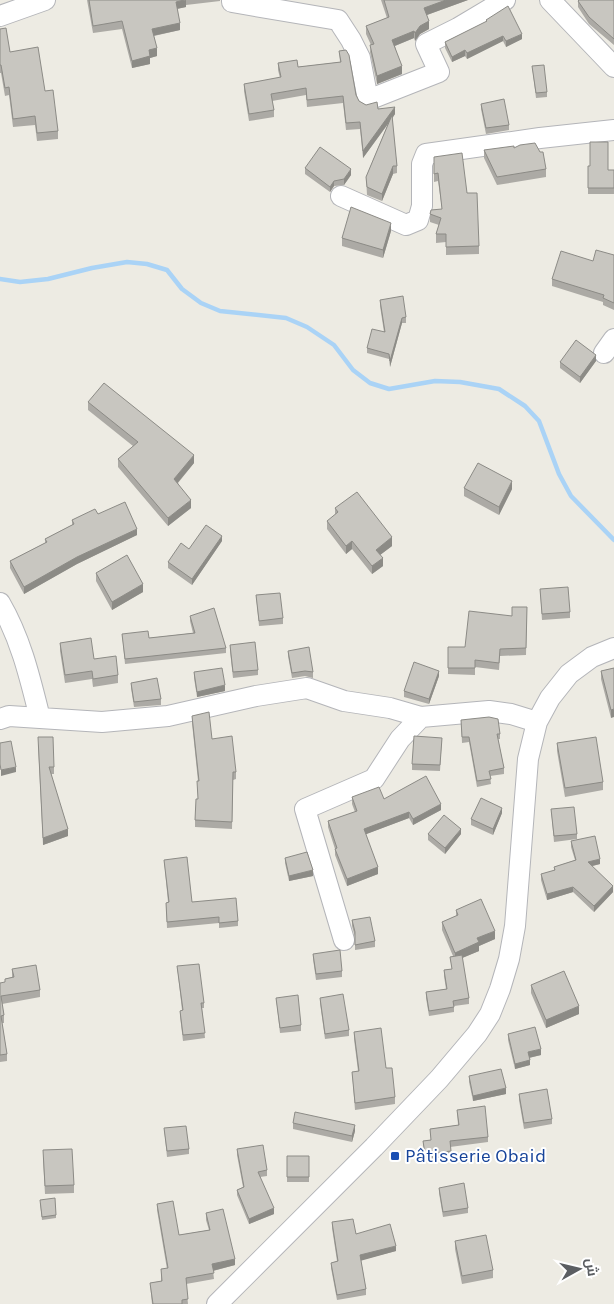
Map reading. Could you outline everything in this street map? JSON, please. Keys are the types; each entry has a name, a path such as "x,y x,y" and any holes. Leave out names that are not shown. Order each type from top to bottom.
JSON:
{"street":[{"path":"0,16 45,0"},
{"path":"232,0 232,2 338,20 360,58 368,100 439,72 426,44 458,28 505,0"},
{"path":"550,0 614,67"},
{"path":"341,196 406,226 418,220 422,206 422,164 426,154 614,130"},
{"path":"0,604 11,623 26,660 40,718"},
{"path":"217,1304 439,1079 477,1034 490,1014 509,959 515,926 528,759 537,722 550,698 569,674 592,656 614,648"},
{"path":"0,719 9,716 102,722 168,716 256,696 308,688 344,701 382,706 421,716 489,711 511,714 537,722"},
{"path":"344,940 306,809 374,780 400,739 421,716"}],"building":[{"path":"89,0 184,0 176,2 180,23 152,29 157,48 149,50 150,56 132,61 122,21 93,26"},
{"path":"384,0 446,0 424,8 429,21 420,26 415,33 414,31 392,40 402,66 377,76 370,45 374,44 366,26 389,17"},
{"path":"579,0 614,0 614,39 589,17"},
{"path":"508,6 522,34 506,41 503,36 467,53 465,50 452,57 445,42 487,21"},
{"path":"6,28 10,52 38,47 45,91 53,90 58,131 37,133 35,116 13,119 9,87 5,88 0,65 0,29"},
{"path":"346,50 349,55 356,95 359,101 366,105 377,102 378,109 395,107 363,151 360,122 346,123 343,96 307,100 306,88 271,94 274,110 249,114 244,84 281,77 278,63 297,60 298,67 341,62 339,51"},
{"path":"544,65 547,92 536,93 532,66"},
{"path":"504,99 509,125 486,128 481,104"},
{"path":"392,115 397,166 393,166 382,194 367,187 366,177"},
{"path":"590,142 608,142 608,170 614,170 614,188 588,188"},
{"path":"535,143 540,152 543,152 546,169 497,177 484,150 514,146 514,148 520,145"},
{"path":"320,147 351,169 344,179 334,181 330,187 305,168"},
{"path":"462,153 467,193 477,193 479,246 446,247 446,234 436,234 441,218 430,214 431,210 442,209 438,173 434,174 434,157"},
{"path":"351,207 391,223 383,250 342,238"},
{"path":"596,250 614,255 614,303 603,298 604,295 552,279 561,251 593,261"},
{"path":"403,296 406,317 402,318 390,361 389,354 367,348 372,329 385,332 380,300"},
{"path":"576,340 596,355 580,377 560,362"},
{"path":"104,383 194,455 174,479 191,500 168,518 118,459 138,442 88,402"},
{"path":"478,463 512,481 499,507 464,488"},
{"path":"357,492 392,537 376,550 383,558 372,566 352,541 346,546 327,521 338,512 335,508"},
{"path":"125,502 137,529 77,557 24,587 10,561 47,542 45,539 74,524 72,520 95,509 98,514"},
{"path":"206,525 222,536 192,579 168,562 181,543 189,549"},
{"path":"127,555 143,584 112,602 96,573"},
{"path":"568,587 570,612 542,614 540,589"},
{"path":"280,593 283,618 259,621 256,595"},
{"path":"512,607 527,607 526,648 500,649 499,663 475,660 475,668 448,668 448,647 465,647 469,611 512,616"},
{"path":"214,608 226,648 125,659 122,634 148,631 149,638 195,633 190,616"},
{"path":"91,638 94,659 116,656 118,675 93,679 92,671 65,675 60,643"},
{"path":"255,642 258,670 233,672 230,645"},
{"path":"309,647 313,672 292,673 288,651"},
{"path":"414,662 439,671 429,699 404,691"},
{"path":"222,668 225,685 197,692 194,672"},
{"path":"614,668 614,709 611,710 601,671"},
{"path":"157,678 161,699 134,702 131,683"},
{"path":"209,712 212,739 232,736 236,772 233,772 232,822 195,820 196,799 198,799 197,781 199,781 192,716"},
{"path":"489,717 498,719 500,734 497,734 504,768 489,771 491,779 477,781 469,737 462,737 461,720"},
{"path":"414,736 442,738 440,765 412,764"},
{"path":"38,737 53,737 54,767 49,767 68,829 43,838"},
{"path":"596,737 603,782 565,788 557,743"},
{"path":"11,741 16,767 1,770 0,743"},
{"path":"426,776 441,804 413,819 409,812 364,829 378,867 347,879 335,849 337,848 328,821 357,811 352,797 379,787 384,799"},
{"path":"481,798 502,808 493,829 471,819"},
{"path":"574,807 577,834 554,836 551,809"},
{"path":"444,815 461,829 445,848 428,834"},
{"path":"595,836 600,859 588,862 613,886 594,906 573,887 547,894 541,874 555,870 554,867 576,860 571,841"},
{"path":"307,852 313,870 289,876 285,858"},
{"path":"187,857 192,902 236,898 238,921 219,923 219,917 167,922 166,903 169,902 164,860"},
{"path":"481,899 495,931 477,938 479,942 455,953 442,922 458,915 456,910"},
{"path":"370,917 375,941 355,945 355,932 352,920"},
{"path":"340,950 342,971 316,974 313,954"},
{"path":"462,955 469,998 453,1001 454,1007 429,1011 426,992 447,989 444,970 452,969 450,957"},
{"path":"199,964 204,1003 201,1003 205,1033 183,1035 180,1011 183,1010 177,966"},
{"path":"36,965 40,990 1,996 4,1015 1,1016 7,1054 0,1055 0,983 5,982 5,979 14,977 12,969"},
{"path":"564,971 579,1006 546,1020 531,985"},
{"path":"343,994 349,1030 325,1034 320,998"},
{"path":"298,995 301,1025 280,1028 276,998"},
{"path":"535,1027 541,1049 528,1052 530,1060 515,1064 508,1034"},
{"path":"381,1028 386,1068 392,1068 395,1097 355,1103 352,1072 359,1071 354,1032"},
{"path":"501,1069 506,1088 473,1096 469,1076"},
{"path":"547,1089 552,1119 524,1123 519,1094"},
{"path":"485,1106 488,1137 450,1141 451,1151 425,1154 423,1141 431,1140 430,1129 459,1125 457,1110"},
{"path":"295,1112 355,1125 352,1136 293,1123"},
{"path":"186,1126 189,1149 167,1151 164,1128"},
{"path":"263,1145 267,1170 258,1172 274,1208 249,1219 237,1190 244,1187 237,1149"},
{"path":"72,1149 74,1185 45,1186 43,1150"},
{"path":"287,1156 309,1156 309,1177 287,1177"},
{"path":"464,1183 468,1208 443,1212 439,1188"},
{"path":"55,1198 56,1215 42,1217 40,1200"},
{"path":"173,1201 179,1235 210,1230 206,1213 223,1209 235,1259 212,1264 214,1273 186,1278 188,1299 182,1300 182,1304 153,1304 150,1283 162,1281 161,1269 168,1268 157,1204"},
{"path":"353,1219 356,1234 390,1224 396,1246 360,1255 366,1289 337,1295 331,1263 338,1261 332,1222"},
{"path":"486,1235 493,1270 462,1276 455,1241"}],"waterway":[{"path":"0,279 20,282 48,279 127,262 147,264 167,270 182,289 201,303 220,311 286,318 307,327 334,345 353,370 370,383 389,389 435,381 460,382 499,389 525,406 539,421 559,474 571,496 614,540"}],"place":[{"name":"Pâtisserie Obaid","path":"395,1156"}]}
